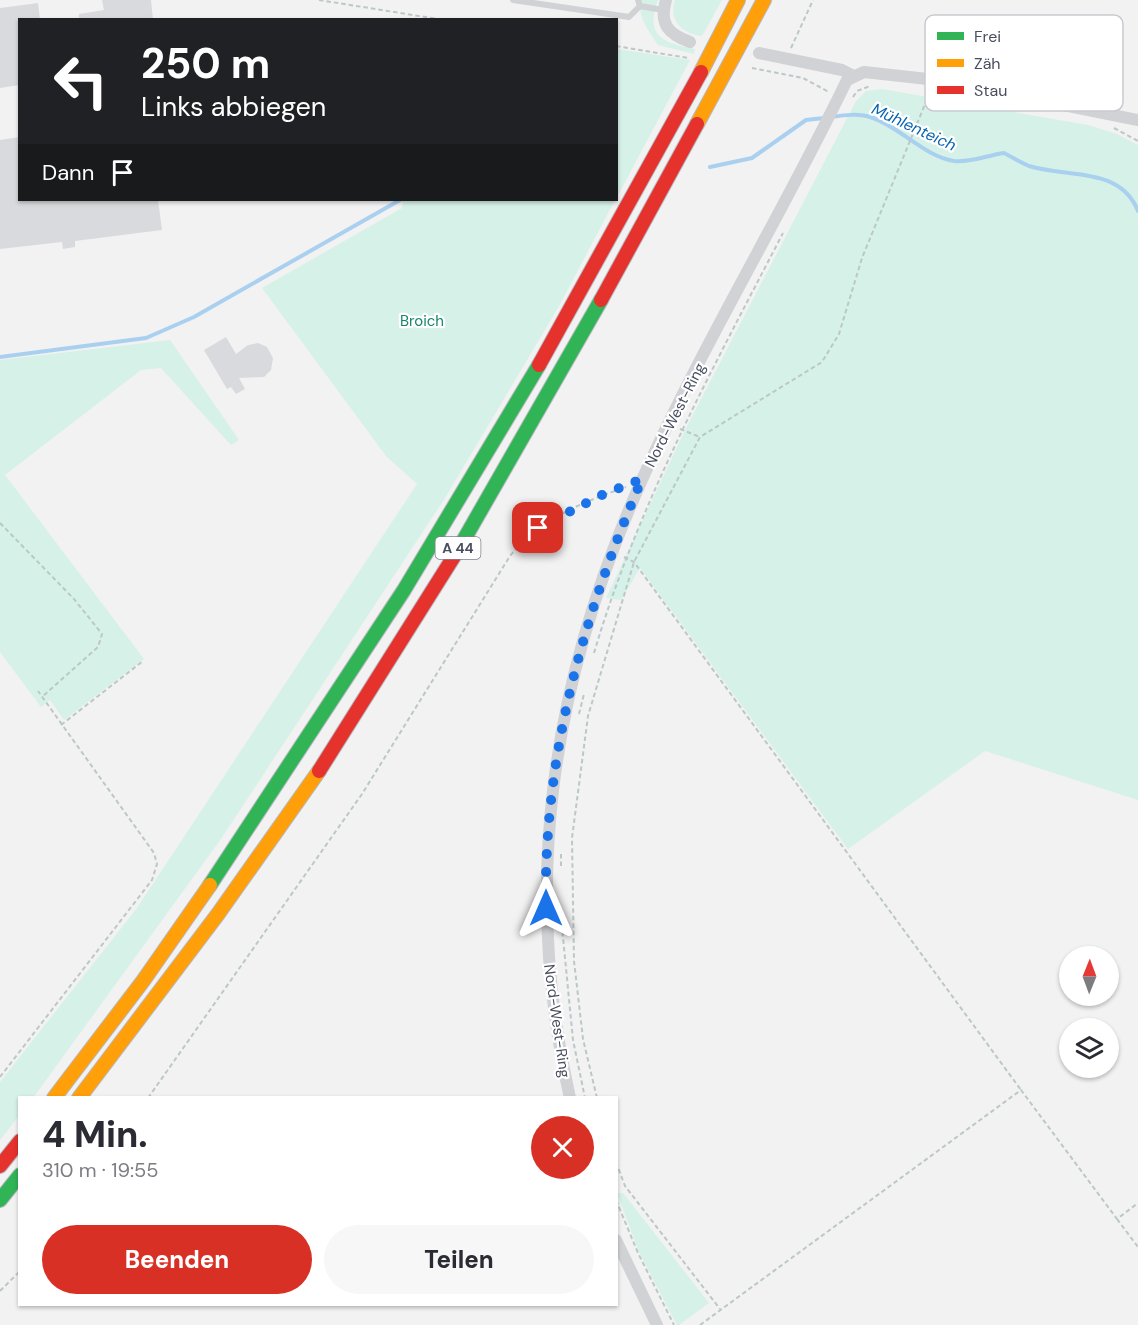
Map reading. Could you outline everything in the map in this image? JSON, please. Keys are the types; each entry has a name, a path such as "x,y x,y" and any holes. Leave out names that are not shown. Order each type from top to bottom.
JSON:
{"highway":[{"name":"A 44","path":"55,1096 190,915 328,710 449,520 653,165 738,0"},
{"name":"A 44","path":"81,1096 209,929 349,724 470,529 670,174 764,0"},
{"path":"0,1166 18,1144"},
{"path":"0,1200 18,1178"}],"street":[{"path":"665,5 665,27 673,36 690,42"},
{"path":"759,53 842,70 852,75 864,72 925,79"},
{"name":"Nord-West-Ring","path":"570,1096 552,1005 546,887 549,816 568,694 594,601 642,479 675,427 814,144 831,112 844,100 847,80 852,75"},
{"path":"1093,111 1138,120"},
{"path":"618,1244 657,1325"}],"lane":[{"path":"513,0 629,17 639,3 665,5"}],"path":[{"path":"319,0 432,18"},
{"path":"787,59 813,0"},
{"path":"618,46 688,58"},
{"path":"752,68 803,78 844,100 857,91 879,84"},
{"path":"920,90 925,91"},
{"path":"597,1096 584,1039 574,961 572,838 588,716 634,562 700,437 822,362 839,334 862,258 925,105"},
{"path":"1113,127 1138,141"},
{"path":"591,661 625,558 675,427 788,224"},
{"path":"675,427 700,437"},
{"path":"149,1096 362,794 510,556 538,528 560,515 642,479"},
{"path":"0,523 74,599 102,633 98,647 42,697"},
{"path":"612,553 634,562 1138,1247"},
{"path":"61,725 143,661"},
{"path":"0,1077 152,880 157,864 154,853 38,691"},
{"path":"579,715 584,693"},
{"path":"560,868 562,846"},
{"path":"560,910 563,962 573,1040 585,1096"},
{"path":"700,1325 1021,1090"},
{"path":"618,1167 625,1186 720,1309"},
{"path":"1117,1219 1138,1203"},
{"path":"618,1205 638,1253 674,1325"},
{"path":"0,1291 18,1272"}],"green space":[{"path":"640,0 658,0 654,12 655,30 666,41 695,49 694,54 658,45 642,18"},
{"path":"675,0 722,0 702,36 683,29 675,20 673,7"},
{"path":"618,49 690,60 618,195"},
{"path":"882,89 925,97 925,111 1008,111 1088,125 1117,134 1138,145 1138,800 985,751 848,849 640,568 621,600 606,598 686,428 856,101 866,91"},
{"name":"Broich","path":"403,201 614,201 558,308 445,498 221,839 34,1096 18,1096 18,1117 0,1140 0,1082 137,908 417,484 386,456 262,288 402,208"},
{"path":"170,340 239,440 231,445 161,368 141,370 5,475 144,659 64,720 50,700 41,707 0,652 0,360"},
{"path":"618,1193 623,1193 709,1303 677,1325 639,1252"}],"building":[{"path":"102,0 151,0 153,18 79,18 79,14 104,10"},
{"path":"38,3 40,18 18,18 18,85 0,88 0,8"},
{"path":"18,137 18,201 158,201 162,230 75,241 75,247 63,249 62,242 0,249 0,140"},
{"path":"226,337 236,354 248,345 258,343 267,347 273,358 271,370 264,377 239,378 245,389 236,394 231,387 227,389 204,350"}],"waterway":[{"name":"Mühlenteich","path":"831,117 868,116 893,128 933,154 954,161 973,160 1004,153 1029,166 1044,170 1106,180 1119,187 1130,197 1138,211"},
{"name":"Mühlenteich","path":"710,167 752,158 806,120 824,118"},
{"path":"0,357 146,338 194,317 398,201"}],"traffic: fast":[{"path":"458,550 601,300"},
{"path":"210,885 404,590 539,365"},
{"path":"0,1200 18,1178"}],"traffic: slow":[{"path":"701,72 738,0"},
{"path":"697,124 764,0"},
{"path":"81,1096 218,914 319,771"},
{"path":"56,1096 143,981 210,885"}],"traffic: jam":[{"path":"539,365 701,72"},
{"path":"601,300 697,124"},
{"path":"319,771 458,550"},
{"path":"0,1166 18,1144"}],"route":[{"path":"538,528 602,495 625,488 642,479 594,601 568,694 553,775 547,849 546,908"}]}
